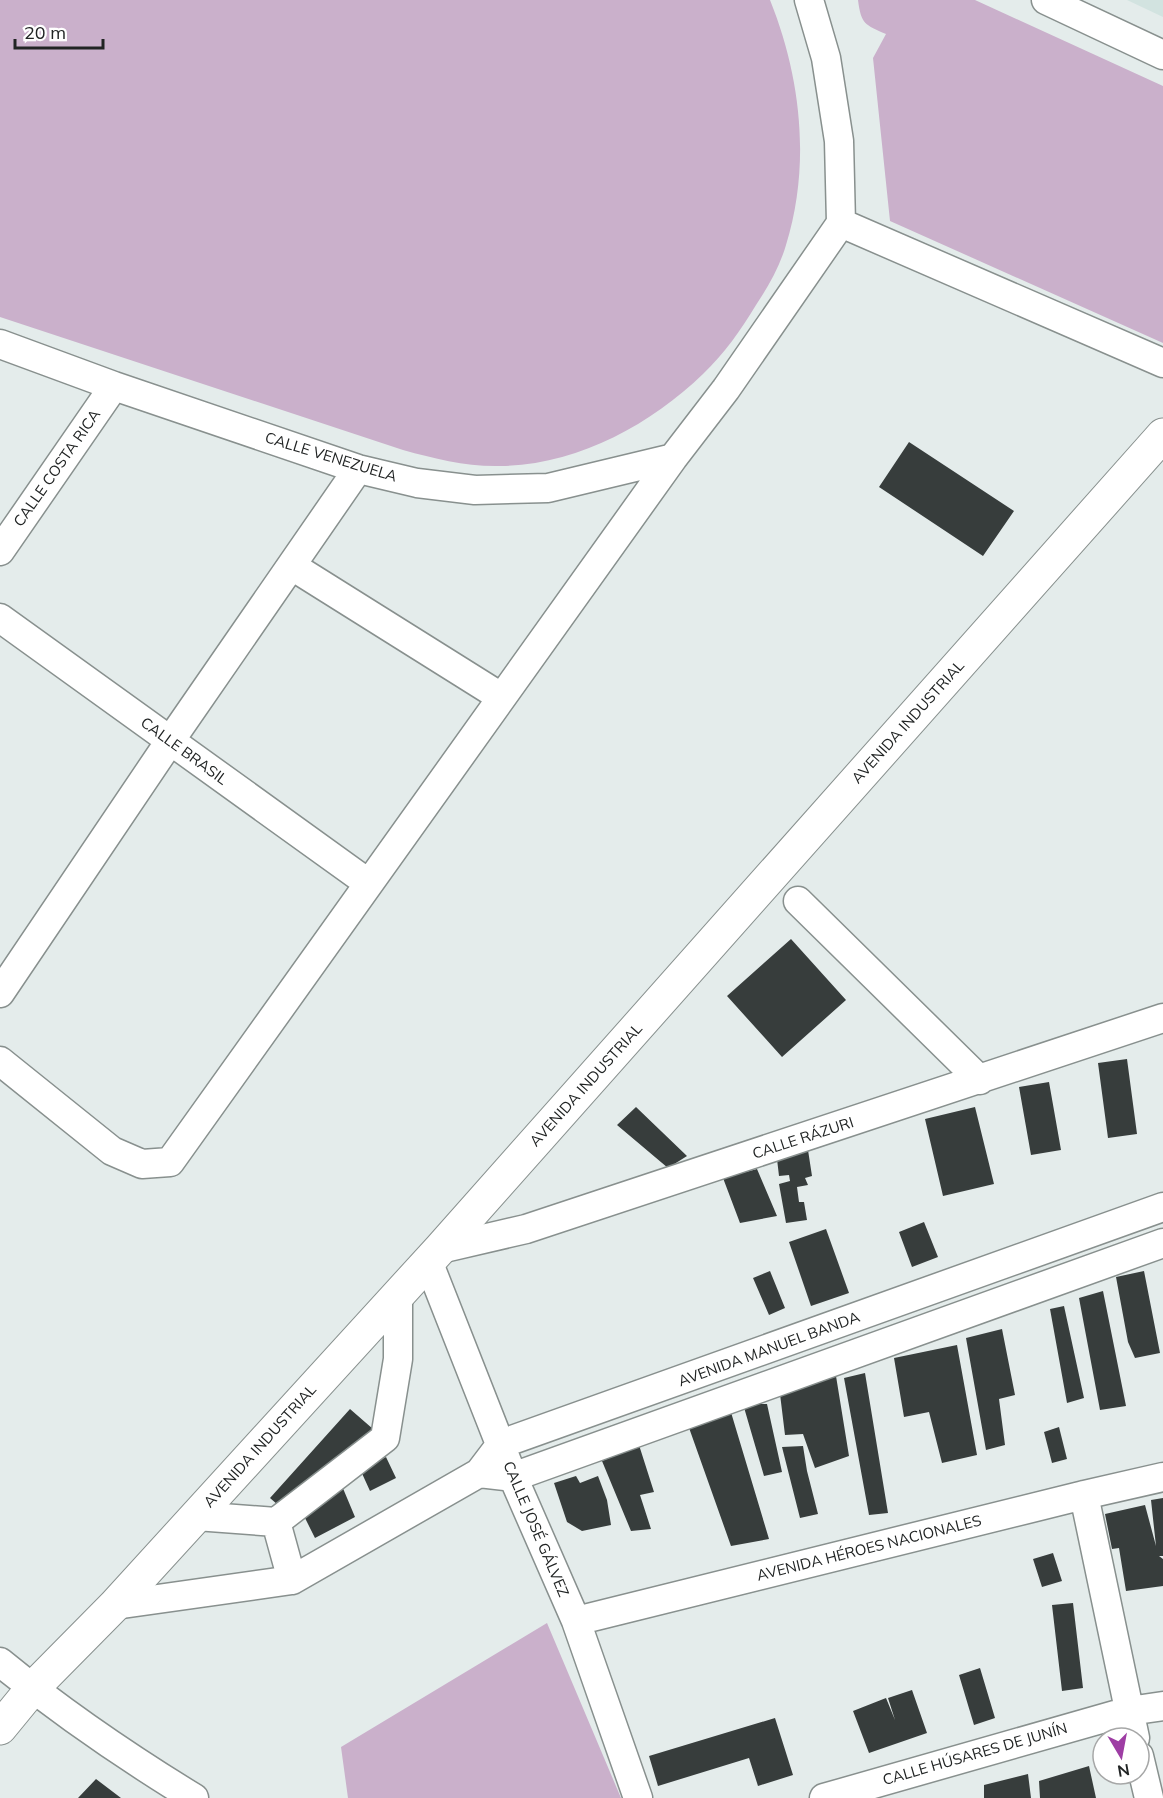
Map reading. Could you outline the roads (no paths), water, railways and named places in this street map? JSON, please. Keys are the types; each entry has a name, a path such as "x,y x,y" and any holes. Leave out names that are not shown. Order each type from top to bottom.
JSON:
{"highway":[{"name":"AVENIDA INDUSTRIAL","path":"0,1728 32,1689 115,1605 434,1256 1163,435"}],"street":[{"path":"0,1061 112,1150 142,1164 170,1162 501,697 673,458 726,389 842,223 839,141 826,58 809,0"},
{"path":"1046,0 1163,55"},
{"path":"842,223 1163,363"},
{"name":"CALLE VENEZUELA","path":"0,344 114,386 358,469 417,483 486,490 548,488 673,458"},
{"name":"CALLE COSTA RICA","path":"0,550 114,386"},
{"path":"0,993 358,469"},
{"path":"292,566 501,697"},
{"name":"CALLE BRASIL","path":"0,618 368,883"},
{"path":"798,901 980,1080"},
{"name":"CALLE RÁZURI","path":"434,1256 525,1229 1163,1018"},
{"name":"AVENIDA MANUEL BANDA","path":"501,1444 1163,1207"},
{"path":"1071,1240 1080,1273"},
{"path":"479,1473 513,1477 1163,1243"},
{"name":"CALLE JOSÉ GÁLVEZ","path":"434,1256 513,1477 576,1621 638,1798"},
{"path":"196,1516 276,1522 385,1438 398,1359 398,1294"},
{"path":"115,1605 292,1580 479,1473 501,1444"},
{"name":"AVENIDA HÉROES NACIONALES","path":"576,1621 1163,1477"},
{"path":"1083,1495 1132,1725"},
{"path":"276,1522 292,1580"},
{"path":"0,1662 32,1689 147,1769 194,1798"},
{"name":"CALLE HÚSARES DE JUNÍN","path":"824,1798 891,1788 1132,1725 1163,1706"}]}
